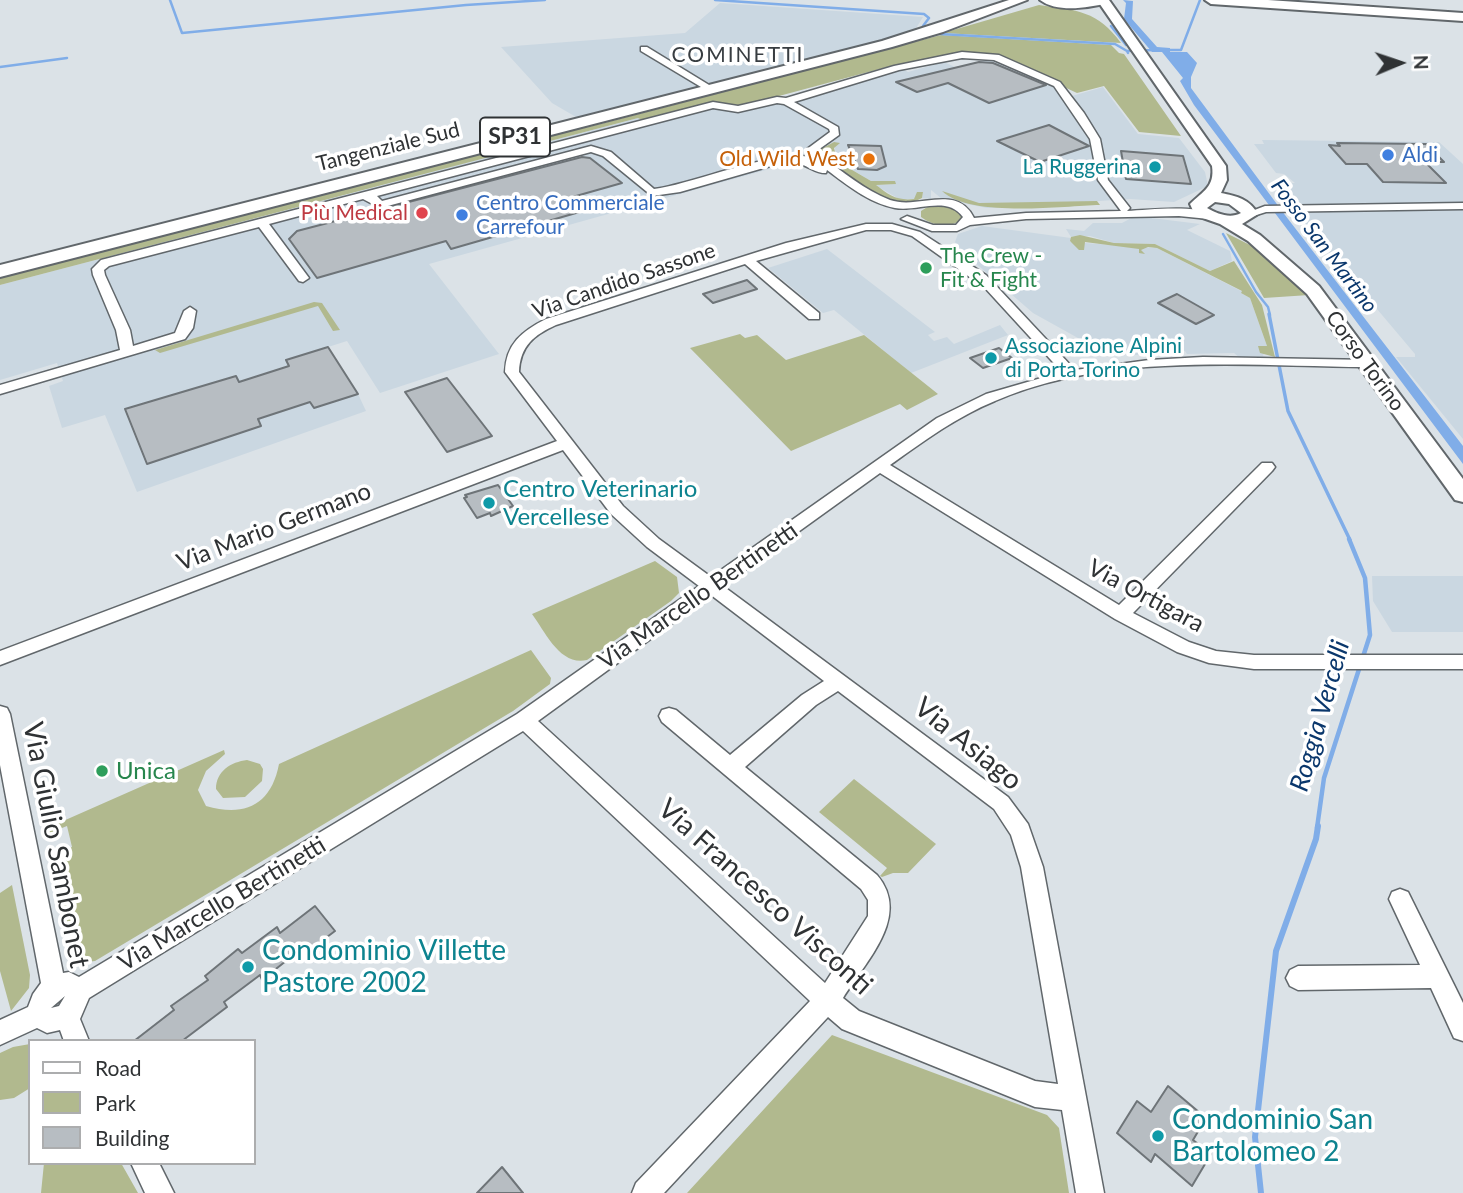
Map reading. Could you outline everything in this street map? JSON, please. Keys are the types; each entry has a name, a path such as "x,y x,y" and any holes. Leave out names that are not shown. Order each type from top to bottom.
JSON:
{"main road":[{"path":"1046,0 1095,6 1113,15"},
{"path":"1078,5 1103,0"},
{"name":"Corso Torino","path":"1103,0 1214,156 1221,171 1219,184 1226,195 1249,209 1254,238"},
{"path":"1211,0 1463,17"},
{"name":"Tangenziale Sud","path":"5,267 931,32 1016,1"},
{"path":"1210,210 1219,184"},
{"path":"1210,210 1249,209"},
{"path":"1210,210 1249,209"},
{"name":"Corso Torino","path":"1210,210 1254,238 1314,290 1461,490"}],"street":[{"path":"644,49 709,88"},
{"path":"128,354 123,330 98,269 111,261 700,107 722,105 738,109 786,100 910,66 962,55 996,57 1057,84 1081,115 1095,139 1103,180 1124,208"},
{"path":"786,100 833,127 835,133 832,137 813,149 816,158 882,201 895,205 916,206 936,201 997,211 1184,207 1210,210"},
{"path":"363,196 372,197 380,205 591,149 607,154 652,194 796,158 810,162 889,214 938,229 1027,216 1210,210"},
{"path":"830,234 842,225 876,212 876,206"},
{"path":"915,221 911,211 916,206"},
{"path":"954,253 948,244 949,235 962,225 968,214 959,206"},
{"path":"1249,209 1463,206"},
{"path":"264,221 263,224 303,278"},
{"path":"864,226 906,227 920,231 954,253 976,271 1020,316 1070,373"},
{"path":"864,226 891,227 916,234 988,285"},
{"name":"Via Candido Sassone","path":"517,345 527,335 551,322 830,234 864,226"},
{"name":"Via Candido Sassone","path":"748,260 814,316"},
{"path":"0,390 128,354 180,336 186,328 190,311"},
{"name":"Via Asiago","path":"517,345 511,357 512,372 617,510 653,543 1001,803 1020,831 1032,867 1090,1193"},
{"name":"Via Marcello Bertinetti","path":"66,990 524,720 965,407 1030,382 1070,373 1151,364 1366,363"},
{"name":"Via Mario Germano","path":"0,658 567,443"},
{"name":"Via Ortigara","path":"880,466 1121,614 1183,647 1216,658 1254,662 1463,662"},
{"path":"1121,614 1267,467"},
{"path":"730,767 809,700 839,681"},
{"name":"Via Giulio Sambonet","path":"0,714 66,990"},
{"path":"646,1193 827,1001 878,920 882,908 878,892 869,882 669,716"},
{"name":"Via Francesco Visconti","path":"524,720 827,1001 851,1020 1035,1094 1072,1098"},
{"path":"1401,899 1463,1029"},
{"path":"1298,978 1438,976"},
{"path":"0,1033 39,1014 43,998 66,990 76,1004 66,1016 51,1021 43,1019 39,1014"},
{"path":"66,1016 76,1039"},
{"path":"145,1165 160,1193"}],"shaded area":[{"path":"720,3 923,17 913,33 576,117 552,103 501,47 685,33"},
{"path":"992,58 1052,84 1062,96 1072,96 1103,87 1138,134 1179,138 1205,172 1208,186 1174,202 1130,199 987,208 942,199 931,190 931,199 922,198 923,192 914,199 901,200 875,185 895,184 895,181 871,181 837,161 834,142 798,161 429,264 499,354 380,393 347,341 328,347 366,411 137,492 105,415 62,428 49,386 63,381 57,363 0,380 0,285 638,118 647,123 706,108 743,111 903,69 908,72 944,62 957,68"},
{"path":"1262,140 1439,142 1463,164 1463,439 1396,357 1415,357 1415,354 1295,212 1292,203 1276,184 1295,183 1284,174 1276,173 1254,144 1264,144"},
{"path":"1135,216 1200,224 1187,230 1230,251 1232,261 1210,271 1155,244 1114,243 1090,236 1071,237 1066,229 1084,231 1093,223 1122,223"},
{"path":"982,226 1071,238 1070,242 1157,248 1250,298 1267,346 1263,356 1270,357 1240,358 1234,353 1187,354 1185,351 1133,355 1119,347 1105,353 1033,313 958,248 955,242 958,234"},
{"path":"827,249 935,332 928,335 934,341 947,337 954,344 1000,325 1008,335 911,373 834,310 823,313 768,268"},
{"path":"1372,576 1463,576 1463,632 1392,632 1373,601"}],"green space":[{"path":"1039,5 1076,11 1095,18 1121,43 943,33"},
{"path":"941,35 1111,45 1124,54 1181,136 1139,132 1104,86 1077,93 995,55 964,53 887,67 738,107 717,102 642,120 638,118 0,285 0,276 518,141 589,127"},
{"path":"834,142 840,143 834,148 837,160 845,161 847,167 871,181 895,181 896,184 876,185 885,192 898,198 914,199 917,192 923,192 922,198 910,202 897,201 854,180 819,155 819,150"},
{"path":"942,191 979,203 1097,201 1100,205 994,208 973,205"},
{"path":"943,205 957,209 963,215 962,219 942,225 921,217 921,211 929,206"},
{"path":"1226,233 1260,250 1309,295 1264,298"},
{"path":"1080,235 1114,243 1155,244 1210,271 1234,261 1262,305 1275,357 1260,353 1258,346 1267,346 1250,298 1241,293 1242,291 1157,248 1148,247 1141,250 1145,254 1139,253 1139,249 1085,242 1084,250 1079,250 1070,241 1071,237"},
{"path":"314,302 322,303 340,330 333,331 318,306 160,353 155,350"},
{"path":"740,334 745,338 757,335 786,360 864,335 938,394 907,410 900,404 791,451 690,348"},
{"path":"655,561 677,577 679,593 587,660 577,661 561,653 532,614"},
{"path":"531,650 551,678 550,684 513,711 95,961 79,963 68,955 51,856 72,847 67,826 47,834 45,829 224,750 225,754 206,771 198,790 206,806 244,809 254,805 270,790 279,764"},
{"path":"247,760 260,764 263,769 262,781 245,797 223,798 216,789 222,772 230,765"},
{"path":"854,779 936,844 908,873 880,876 887,868 819,812"},
{"path":"12,885 30,975 29,988 11,1011 0,971 0,893"},
{"path":"832,1035 1047,1115 1059,1128 1069,1193 687,1193"},
{"path":"28,1044 28,1089 14,1098 0,1100 0,1053"},
{"path":"44,1165 122,1165 138,1193 41,1193"}],"water":[{"path":"1162,52 1187,52 1197,63 1191,77 1191,88 1463,446 1463,464 1194,105 1180,81 1183,78"}],"building":[{"path":"979,62 993,63 1046,85 989,103 948,83 917,92 896,82"},
{"path":"1049,125 1089,146 1040,162 997,141"},
{"path":"1337,143 1426,144 1444,162 1425,162 1446,183 1383,182 1367,164 1346,164 1329,145 1340,146"},
{"name":"Old Wild West","path":"848,145 881,146 886,166 877,170 858,169"},
{"name":"La Ruggerina","path":"1121,151 1183,156 1191,184 1126,179"},
{"name":"Centro Commerciale Carrefour","path":"582,157 590,158 622,183 569,198 583,211 451,249 446,241 317,278 289,239 297,231"},
{"path":"747,280 757,289 713,303 703,294"},
{"path":"1177,294 1214,315 1196,324 1158,303"},
{"path":"328,347 358,394 314,408 310,402 258,419 261,426 147,464 125,409 236,376 239,382 289,366 286,360"},
{"name":"Associazione Alpini di Porta Torino","path":"999,348 1012,358 983,368 970,358"},
{"path":"447,378 492,436 447,452 405,392"},
{"name":"Centro Veterinario Vercellese","path":"498,485 513,506 491,516 490,513 477,518 464,498 467,497 465,495"},
{"name":"Condominio Villette Pastore 2002","path":"315,906 335,931 299,958 296,953 262,980 260,975 224,1002 227,1007 185,1039 137,1039 174,1010 171,1006 208,980 205,976 238,949 242,953 277,927 280,933"},
{"name":"Condominio San Bartolomeo 2","path":"1168,1086 1206,1118 1193,1140 1211,1154 1192,1186 1155,1154 1151,1162 1117,1133 1137,1101 1151,1112"},
{"path":"502,1167 523,1193 477,1193"}],"waterway":[{"path":"170,0 182,33 466,5 545,0"},
{"path":"715,0 924,14 929,18 923,26 926,29"},
{"path":"1127,0 1130,3 1128,19 1155,50 1167,50"},
{"name":"Roggia Vercelli","path":"1167,50 1181,50 1200,0"},
{"path":"1111,26 1126,45"},
{"path":"940,34 1115,44 1127,51"},
{"name":"Roggia Vercelli","path":"1127,51 1155,50"},
{"path":"0,67 67,58"},
{"name":"Roggia Vercelli","path":"1223,234 1256,292 1268,307 1270,315"},
{"name":"Roggia Vercelli","path":"1269,314 1288,411 1350,540"},
{"name":"Roggia Vercelli","path":"1317,828 1324,778 1370,635 1365,578 1349,539"},
{"name":"Roggia Vercelli","path":"1261,1193 1255,1137 1276,951 1316,839 1318,826"}],"place":[{"name":"Aldi","path":"1388,155"},
{"name":"Old Wild West","path":"869,159"},
{"name":"La Ruggerina","path":"1155,167"},
{"name":"Più Medical","path":"422,213"},
{"name":"Centro Commerciale Carrefour","path":"462,215"},
{"name":"The Crew - Fit & Fight","path":"926,268"},
{"name":"Associazione Alpini di Porta Torino","path":"991,358"},
{"name":"Centro Veterinario Vercellese","path":"489,503"},
{"name":"Unica","path":"102,771"},
{"name":"Condominio Villette Pastore 2002","path":"248,967"},
{"name":"Condominio San Bartolomeo 2","path":"1158,1136"}],"district":[{"name":"COMINETTI","path":"738,55"}],"water label":[{"name":"Fosso San Martino","path":"1324,246"}]}
